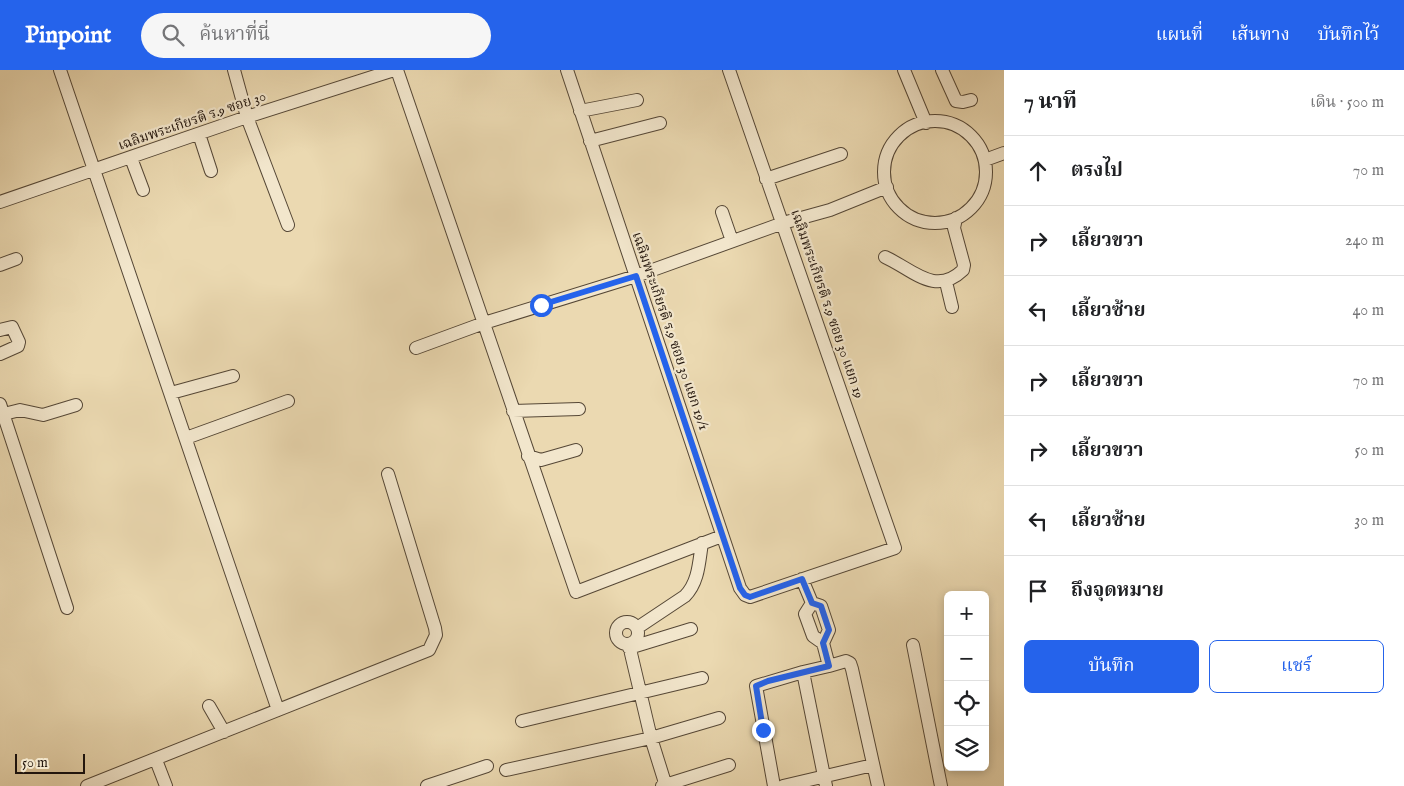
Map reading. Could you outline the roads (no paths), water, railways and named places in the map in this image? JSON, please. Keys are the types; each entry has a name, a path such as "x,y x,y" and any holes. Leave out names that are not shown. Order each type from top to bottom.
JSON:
{"street":[{"path":"61,70 278,710"},
{"path":"234,70 247,117 288,225"},
{"path":"395,70 576,592 702,542 722,536"},
{"name":"เฉลิมพระเกียรติ ร.9 ซอย 30","path":"0,202 247,117 395,70"},
{"name":"เฉลิมพระเกียรติ ร.9 ซอย 30 แยก 19/1","path":"567,70 740,588 745,595 750,597 802,579"},
{"name":"เฉลิมพระเกียรติ ร.9 ซอย 30 แยก 19","path":"729,70 895,548 802,579"},
{"path":"904,70 926,123"},
{"path":"942,70 956,101 971,100"},
{"path":"580,111 637,100"},
{"path":"945,122 963,130 977,143 985,160 985,184 981,194 966,212 956,218 932,223 909,216 892,199 887,188 885,164 895,142 914,126 926,123 945,122"},
{"path":"590,141 660,123"},
{"path":"199,134 211,171"},
{"path":"985,160 1004,153"},
{"path":"766,179 842,154"},
{"path":"131,158 143,190"},
{"path":"416,348 484,323 636,276 783,223 830,210 887,188"},
{"path":"722,212 732,241"},
{"path":"885,257 906,270 931,281 946,282 963,270 964,265 954,228 956,218"},
{"path":"0,265 16,260"},
{"path":"946,282 952,307"},
{"path":"0,330 12,327 19,342 18,346 0,354"},
{"path":"171,393 233,376"},
{"path":"186,438 288,401"},
{"path":"68,608 2,409 20,410 43,415 76,406"},
{"path":"513,411 580,408"},
{"path":"528,456 541,460 576,450"},
{"path":"87,786 429,650 434,642 435,628 388,474"},
{"path":"637,628 686,596 692,589 698,571 702,542"},
{"path":"802,579 812,603 805,614 813,636 823,643 829,666"},
{"path":"637,628 627,622 617,627 616,638 621,644 629,646 691,629"},
{"path":"629,646 637,638 637,628"},
{"path":"913,645 942,786"},
{"path":"629,646 664,786 729,765"},
{"path":"774,786 756,686 846,661 850,663 878,786"},
{"path":"803,672 825,781"},
{"path":"522,721 702,678"},
{"path":"210,706 224,732"},
{"path":"506,770 651,738 719,718"},
{"path":"156,760 166,786"},
{"path":"783,786 825,781 873,765"},
{"path":"427,786 487,766"}]}
